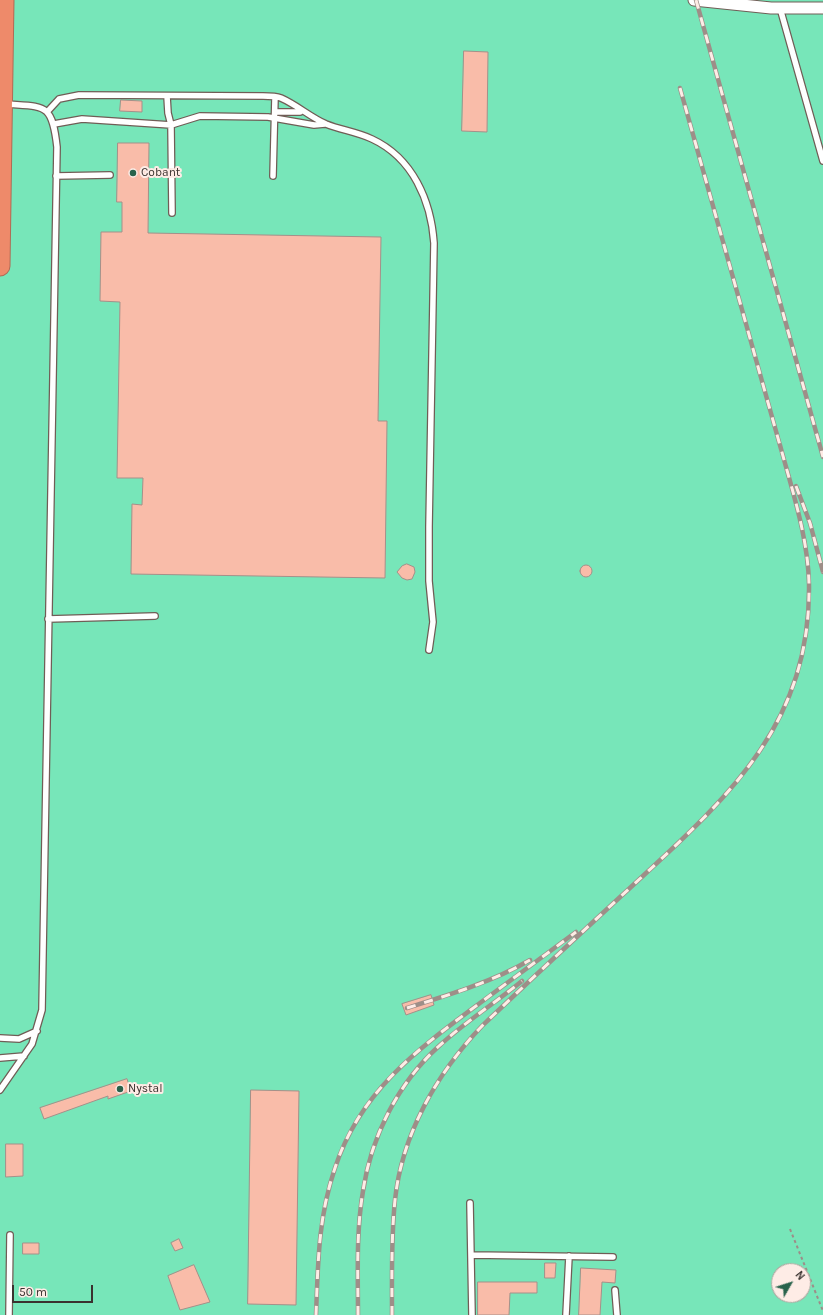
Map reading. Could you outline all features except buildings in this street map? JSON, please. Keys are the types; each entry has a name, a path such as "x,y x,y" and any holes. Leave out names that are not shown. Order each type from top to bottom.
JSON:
{"highway":[{"path":"0,266 4,0"}],"street":[{"path":"694,0 719,1 780,8 823,8"}],"lane":[{"path":"780,8 823,161"},
{"path":"47,112 59,99 79,95 280,97 303,112 328,124 374,139 397,156 416,178 424,196 432,223 434,253 429,581 433,622 429,650"},
{"path":"167,96 168,113 171,125 172,213"},
{"path":"273,176 275,97"},
{"path":"0,1090 32,1044 42,1010 57,147 54,124 47,112 38,107 2,104"},
{"path":"54,124 82,119 171,125 200,116 275,115 293,111 303,112"},
{"path":"275,115 314,125 328,124"},
{"path":"56,176 110,175"},
{"path":"48,619 155,616"},
{"path":"0,1038 19,1039 37,1031"},
{"path":"0,1058 24,1056"},
{"path":"470,1203 472,1315"},
{"path":"9,1315 10,1235"},
{"path":"471,1255 613,1257"},
{"path":"566,1315 569,1256"},
{"path":"615,1290 617,1315"}],"path":[{"path":"790,1229 823,1311"}],"green space":[{"path":"0,0 823,0 823,1315 0,1315"}],"railway":[{"path":"696,0 823,457"},
{"path":"680,88 781,449"},
{"path":"392,1315 393,1229 395,1200 399,1176 405,1152 414,1128 424,1106 437,1084 450,1064 482,1026 666,855 730,790 756,756 779,719 795,679 806,634 809,584 803,531 780,445"},
{"path":"796,486 810,523 823,572"},
{"path":"316,1315 320,1241 325,1205 335,1168 346,1141 359,1116 376,1094 413,1055 457,1020 576,932"},
{"path":"407,1008 454,993 501,975 530,960"},
{"path":"358,1315 358,1237 363,1191 372,1151 389,1112 411,1077 439,1046 522,981"}],"place":[{"name":"Cobant","path":"133,173"},
{"name":"Nystal","path":"120,1089"}]}
